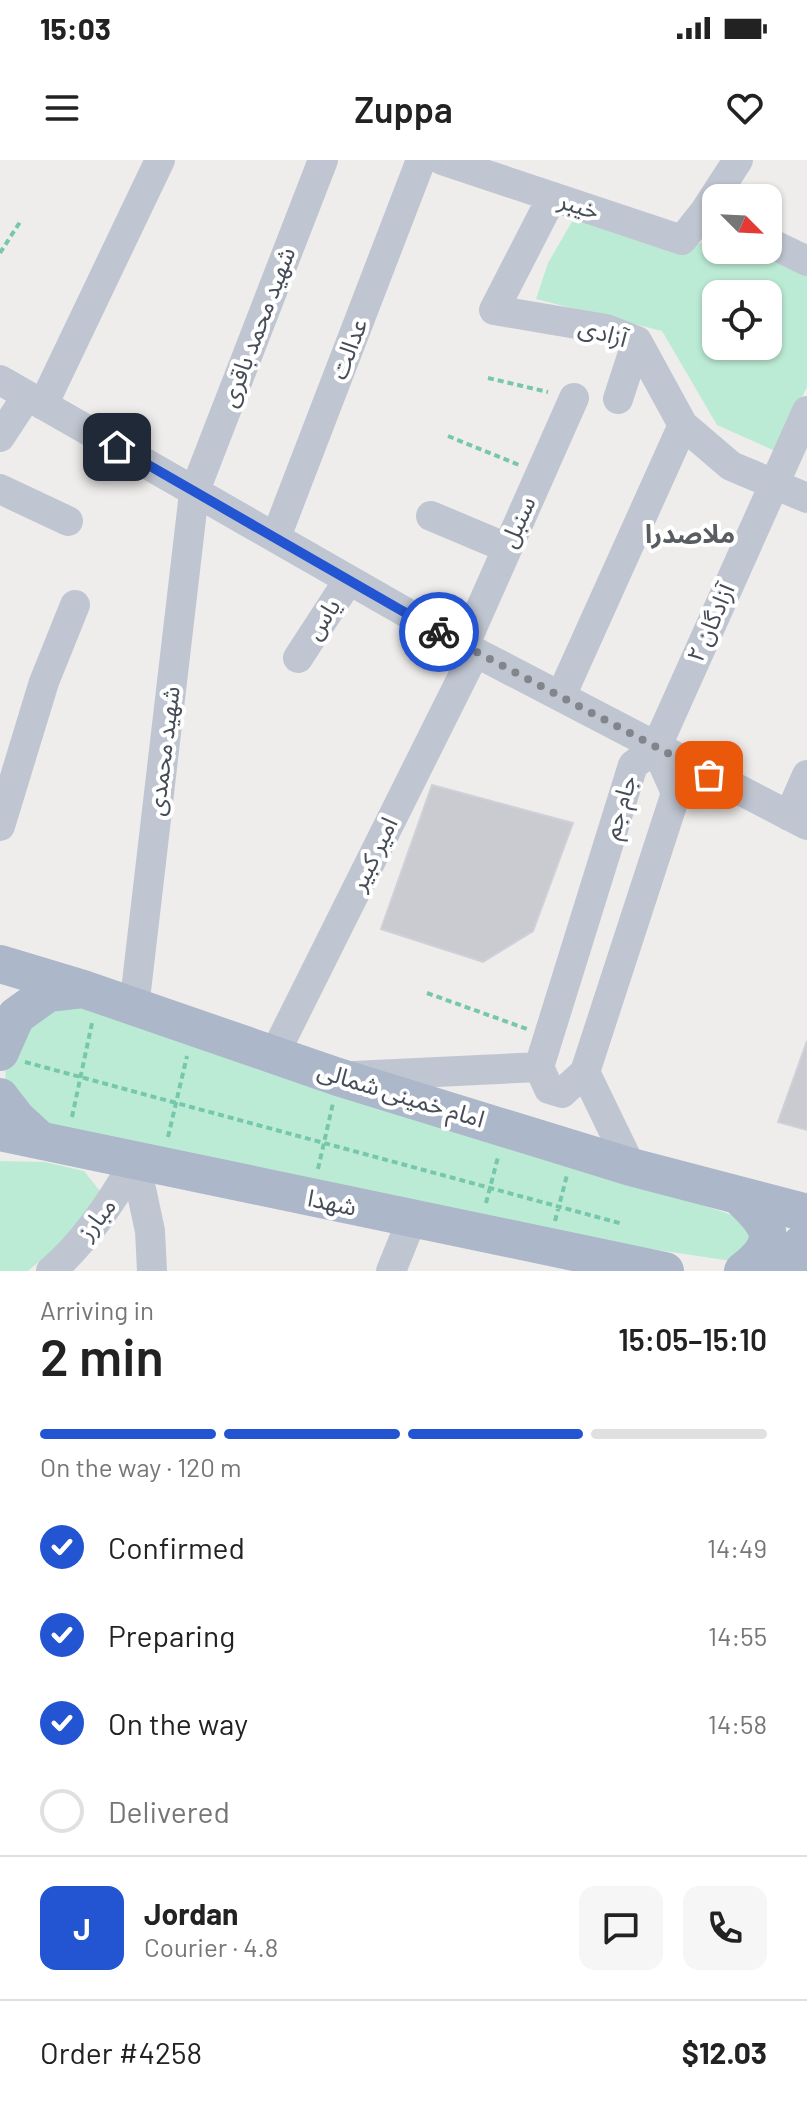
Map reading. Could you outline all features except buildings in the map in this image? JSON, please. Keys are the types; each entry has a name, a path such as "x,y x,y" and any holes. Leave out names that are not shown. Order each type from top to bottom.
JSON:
{"main road":[{"name":"امام خمینی شمالی","path":"0,964 338,1077 631,1167 807,1213"},
{"path":"7,1055 16,1016 48,993 90,992"},
{"path":"0,1097 17,1119 53,1144"},
{"name":"شهدا","path":"0,1132 641,1268"},
{"path":"738,1195 765,1222 768,1236 764,1251 756,1262 743,1271"},
{"path":"789,1271 797,1248 807,1239"}],"street":[{"path":"0,437 35,400 160,160"},
{"name":"شهید محمد باقری","path":"194,493 323,160"},
{"name":"عدالت","path":"276,537 421,160"},
{"name":"خیبر","path":"442,160 520,172 552,197 682,240 702,221"},
{"path":"726,184 738,160"},
{"name":"آزادی","path":"552,197 494,310 606,329 637,341 683,425 731,466 807,498"},
{"path":"782,249 807,261"},
{"path":"618,399 637,341"},
{"path":"0,380 469,649 798,820 807,775"},
{"name":"سنبل","path":"469,649 507,548 574,398"},
{"name":"آزادگان ۲","path":"656,748 807,411"},
{"path":"561,696 683,425"},
{"path":"0,489 68,521"},
{"name":"شهید محمدی","path":"134,1008 194,493"},
{"path":"431,516 507,548"},
{"name":"یاس","path":"298,658 348,581"},
{"path":"0,826 44,682 75,605"},
{"name":"امیر کبیر","path":"274,1055 469,649"},
{"name":"جام جم","path":"539,1067 633,765 656,748 676,793 585,1072"},
{"path":"338,1077 539,1067 549,1089 562,1093 585,1072 631,1167"},
{"path":"148,1163 152,1271"},
{"name":"مبارز","path":"51,1271 63,1261 116,1195 148,1163"},
{"path":"391,1271 412,1219"}],"path":[{"path":"0,253 20,222"},
{"path":"488,378 574,398"},
{"path":"448,436 540,473"},
{"path":"53,1144 81,1077 90,992"},
{"path":"427,993 549,1036"},
{"path":"148,1163 177,1103 194,1028"},
{"path":"7,1055 623,1224"},
{"path":"310,1198 338,1077"},
{"path":"477,1232 505,1127"},
{"path":"548,1246 574,1149"}],"green space":[{"path":"577,213 678,249 702,243 702,264 782,262 807,274 807,387 775,451 717,425 662,331 536,299 548,263"},
{"path":"61,999 396,1103 747,1220 749,1241 731,1261 498,1226 28,1121 5,1092 6,1056 21,1021"},
{"path":"0,1161 45,1162 84,1171 100,1191 96,1213 28,1271 0,1271"}],"way so far":[{"path":"439,632 709,775"}],"district":[{"name":"ملاصدرا","path":"690,534"}],"route":[{"path":"117,447 439,632"}]}
